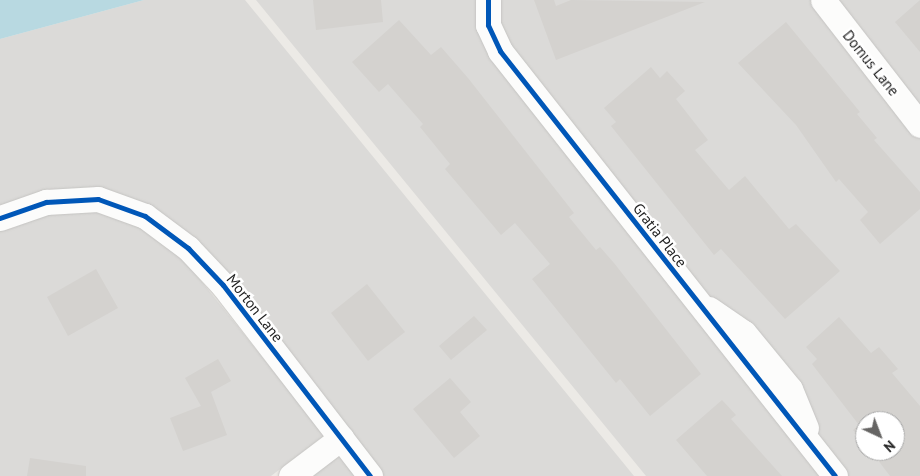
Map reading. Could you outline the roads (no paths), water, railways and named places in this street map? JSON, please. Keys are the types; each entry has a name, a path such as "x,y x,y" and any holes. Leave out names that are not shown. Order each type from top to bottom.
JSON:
{"street":[{"name":"Gratia Place","path":"488,0 488,24 500,51 835,476"},
{"name":"Domus Lane","path":"823,0 920,125"},
{"name":"Morton Lane","path":"0,218 46,202 98,199 145,216 188,248 223,285 370,476"},
{"path":"291,476 341,438"}],"water":[{"path":"0,0 144,0 0,39"}]}
